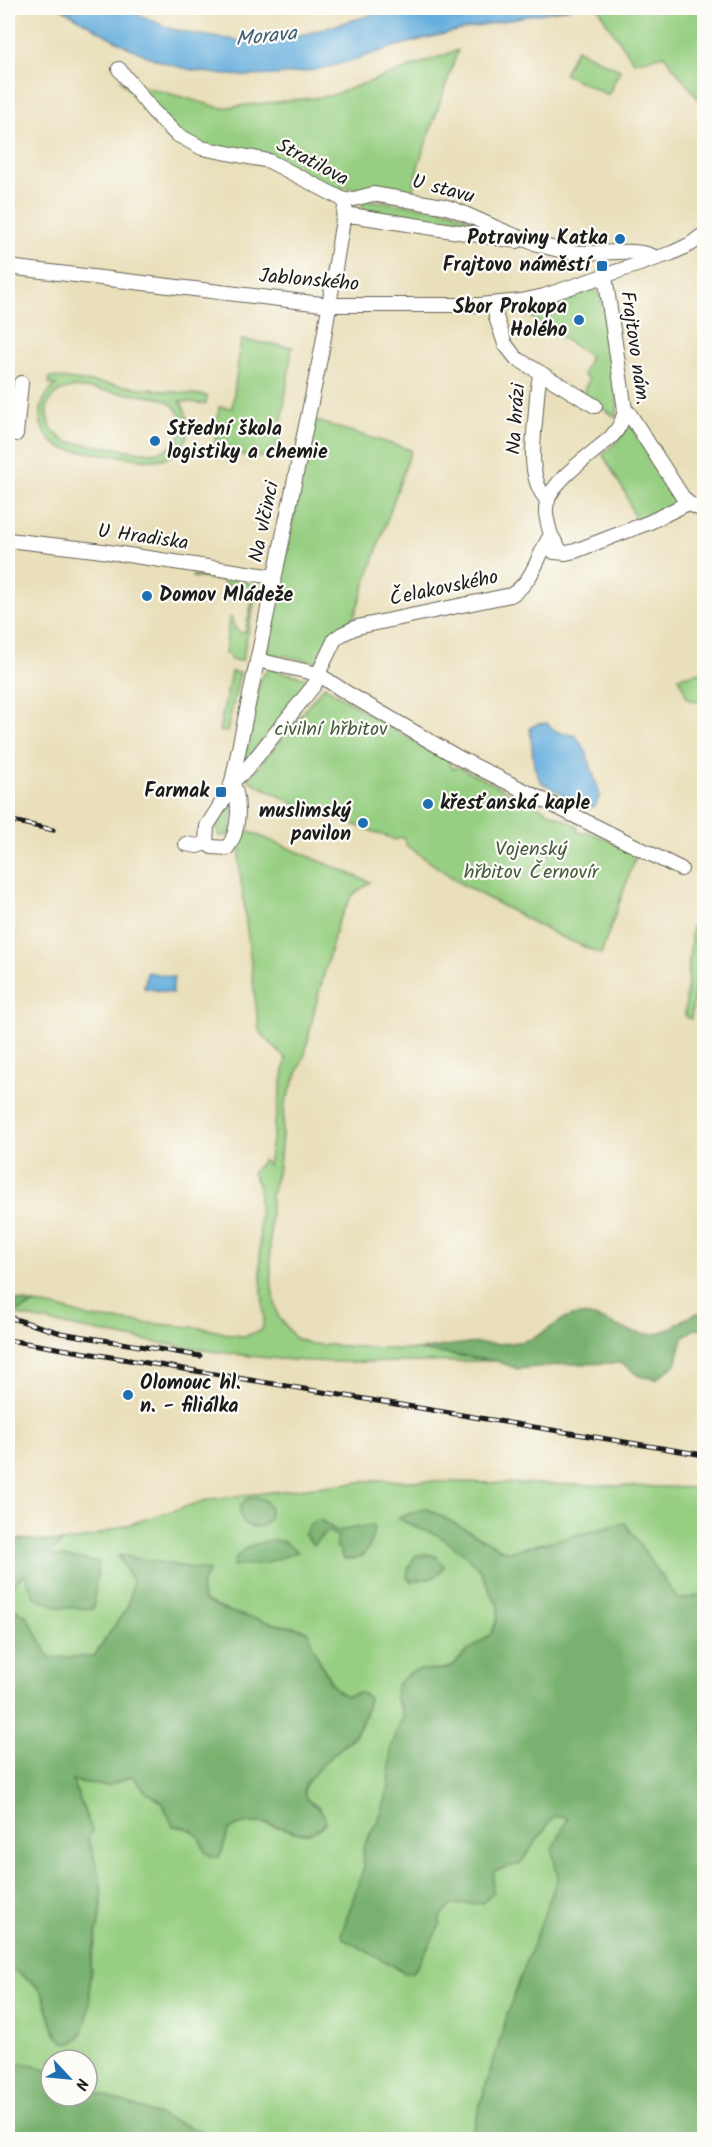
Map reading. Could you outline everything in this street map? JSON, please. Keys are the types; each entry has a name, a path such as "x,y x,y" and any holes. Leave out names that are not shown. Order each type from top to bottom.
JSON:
{"street":[{"name":"Stratilova","path":"119,69 152,110 177,134 202,148 269,161 345,208 330,305"},
{"name":"U stavu","path":"345,208 373,195 449,207 527,240 581,253 642,253 656,258"},
{"name":"U stavu","path":"345,208 510,240 527,240"},
{"name":"Jablonského","path":"8,267 330,305 494,304 536,298 605,276 680,250 704,235"},
{"name":"Frajtovo nám.","path":"548,501 561,481 618,430 625,410 605,276"},
{"path":"494,304 501,333 510,352 516,358 595,406"},
{"name":"Na vlčinci","path":"232,782 237,792 237,823 233,840 227,848 212,847 206,843 207,826 228,793 232,782 330,305"},
{"name":"Na hrázi","path":"541,373 533,455 537,480 541,492 548,501"},
{"path":"16,434 13,404 21,383"},
{"path":"625,410 682,496 688,503 705,511"},
{"path":"548,501 547,520 551,535 561,552"},
{"path":"544,548 566,554 575,552 650,522 688,503"},
{"name":"Čelakovského","path":"232,782 246,770 315,684 335,639 346,631 511,595 525,585 551,535"},
{"name":"U Hradiska","path":"8,540 95,550 274,577"},
{"path":"257,660 318,674 459,758 681,869"},
{"path":"186,844 197,846 206,843"}],"green space":[{"path":"599,8 704,8 704,106 664,55 634,62"},
{"path":"576,49 620,70 608,95 564,74"},
{"path":"458,50 419,163 412,194 408,197 342,187 340,194 266,160 171,140 121,80 221,108 330,96"},
{"path":"365,200 449,210 503,233 364,211 362,205"},
{"path":"592,289 599,293 602,301 618,407 616,417 582,395 589,379 583,375 590,356 520,310"},
{"path":"241,340 292,347 277,459 214,451 219,407 232,408"},
{"path":"50,377 207,396 206,404 180,401 188,422 185,441 173,455 150,460 64,449 54,444 47,437 40,420 43,401 56,385 49,384","holes":["75,387 160,398 171,404 182,421 179,438 163,451 151,453 68,442 51,428 48,421 47,407 50,400 56,394"]},
{"path":"313,420 411,450 353,620 337,628 318,662 266,653"},
{"path":"630,424 680,502 635,521 627,496 603,455 622,436"},
{"path":"192,575 249,583 255,587 256,593 242,661 231,660 228,654 225,654 229,617 237,630 241,633 245,632 254,593 231,589 220,580 192,577"},
{"path":"269,669 309,678 309,683 243,765 261,677"},
{"path":"704,671 704,703 688,699 679,677"},
{"path":"231,672 240,673 227,732 219,731"},
{"name":"Vojenský hřbitov Černovír","path":"324,686 449,761 453,768 459,767 577,826 578,832 583,834 587,831 637,853 601,954 557,935 463,885 406,845 405,839 401,837 396,840 307,810 248,780"},
{"path":"233,796 230,835 219,836 216,827"},
{"path":"243,829 370,882 352,896 338,922 305,1054 285,1103 279,1166 271,1195 272,1289 278,1316 295,1338 311,1344 417,1350 497,1361 289,1360 135,1339 13,1314 35,1304 56,1307 92,1318 203,1328 233,1335 245,1336 262,1330 264,1319 260,1264 259,1187 252,1173 263,1160 268,1165 286,1059 259,1031 239,863"},
{"path":"698,922 702,933 691,1019 686,1017 685,1013 692,926"},
{"path":"8,1298 35,1304 13,1314 8,1313"},
{"path":"704,1312 704,1330 695,1329 683,1337 676,1364 656,1379 639,1376 622,1363 566,1364 518,1369 496,1361 417,1350 462,1344 505,1344 522,1341 537,1336 566,1318 579,1315 598,1318 635,1332 655,1334 668,1330 697,1313"},
{"path":"376,1480 704,1488 704,1586 702,1595 678,1600 625,1523 507,1552 426,1508 398,1518 420,1529 438,1534 468,1557 481,1571 498,1605 498,1618 491,1634 464,1654 453,1666 440,1670 395,1693 403,1714 391,1748 389,1787 385,1804 363,1852 364,1867 342,1933 343,1938 376,1955 400,1971 429,1943 440,1925 420,1905 538,1839 554,1816 568,1818 581,1871 489,2075 470,2139 222,2139 99,2094 99,2048 39,2048 39,2067 15,2063 8,2059 8,1966 42,1992 56,2037 88,2010 91,1964 102,1905 100,1879 88,1839 92,1830 72,1780 107,1786 132,1776 146,1792 162,1802 173,1826 194,1832 205,1851 222,1852 228,1831 246,1824 265,1824 302,1834 319,1807 305,1796 308,1781 356,1734 369,1699 346,1696 336,1690 314,1650 308,1632 238,1614 203,1600 201,1585 208,1572 118,1556 133,1582 128,1606 94,1657 50,1658 27,1616 8,1606 8,1588 62,1542 83,1539 210,1499","holes":["320,1520 337,1531 374,1525 373,1534 363,1556 351,1560 341,1555 337,1547 338,1536 327,1531"]},
{"path":"255,1497 265,1502 270,1512 265,1522 255,1527 245,1522 240,1512 245,1502"},
{"path":"426,1508 507,1552 625,1523 678,1600 702,1595 704,1586 704,2139 470,2139 510,2006 558,1877 552,1850 568,1818 554,1816 520,1864 494,1871 492,1893 482,1903 452,1905 440,1917 440,1925 412,1972 405,1973 343,1938 342,1933 364,1867 363,1848 379,1820 389,1787 391,1748 402,1719 401,1707 396,1700 396,1685 411,1672 447,1669 453,1666 464,1654 491,1634 498,1617 498,1605 481,1571 468,1557 438,1535 397,1518"},
{"path":"320,1520 337,1531 374,1525 372,1540 362,1555 357,1558 343,1559 340,1549 336,1547 338,1536 327,1531 313,1545 304,1533 313,1522"},
{"path":"8,1538 62,1542 48,1555 99,1562 93,1609 58,1607 34,1597 25,1574 8,1588"},
{"path":"272,1540 285,1542 298,1552 266,1563 233,1566 243,1550"},
{"path":"425,1554 436,1556 444,1566 442,1571 430,1578 410,1581 407,1576 415,1556"},
{"path":"118,1555 209,1571 201,1585 203,1600 238,1614 308,1632 314,1650 336,1690 346,1696 361,1693 369,1699 362,1722 355,1734 316,1771 305,1787 305,1797 322,1812 326,1821 313,1832 299,1833 264,1823 242,1824 228,1831 222,1852 219,1857 213,1857 206,1852 197,1834 183,1827 173,1826 162,1802 146,1792 132,1776 107,1786 72,1781 92,1830 88,1839 99,1874 102,1900 91,1965 87,2021 79,2037 69,2043 57,2035 40,1989 8,1966 8,1606 27,1616 50,1658 94,1656 128,1606 133,1582"},
{"path":"8,2059 15,2063 39,2067 39,2108 99,2108 99,2094 222,2139 8,2139"}],"water":[{"path":"61,8 126,8 168,28 242,41 280,39 309,33 395,8 571,8 437,36 312,70 278,75 243,76 208,73 157,60 124,45"},
{"path":"547,723 560,732 575,735 586,751 600,796 595,806 587,809 541,782 534,766 530,728 537,724"},
{"path":"147,972 174,977 172,993 144,988"}],"railway":[{"path":"8,820 53,830"},
{"path":"8,1317 61,1333 200,1356"},
{"path":"8,1340 704,1455"}],"place":[{"name":"Potraviny Katka","path":"620,239"},
{"name":"Frajtovo náměstí","path":"602,266"},
{"name":"Sbor Prokopa Holého","path":"579,320"},
{"name":"Střední škola logistiky a chemie","path":"155,441"},
{"name":"Domov Mládeže","path":"147,596"},
{"name":"Farmak","path":"221,792"},
{"name":"křesťanská kaple","path":"428,804"},
{"name":"muslimský pavilon","path":"363,823"},
{"name":"Olomouc hl. n. - filiálka","path":"128,1395"}],"water label":[{"name":"Morava","path":"266,37"}],"park label":[{"name":"civilní hřbitov","path":"331,730"}]}
